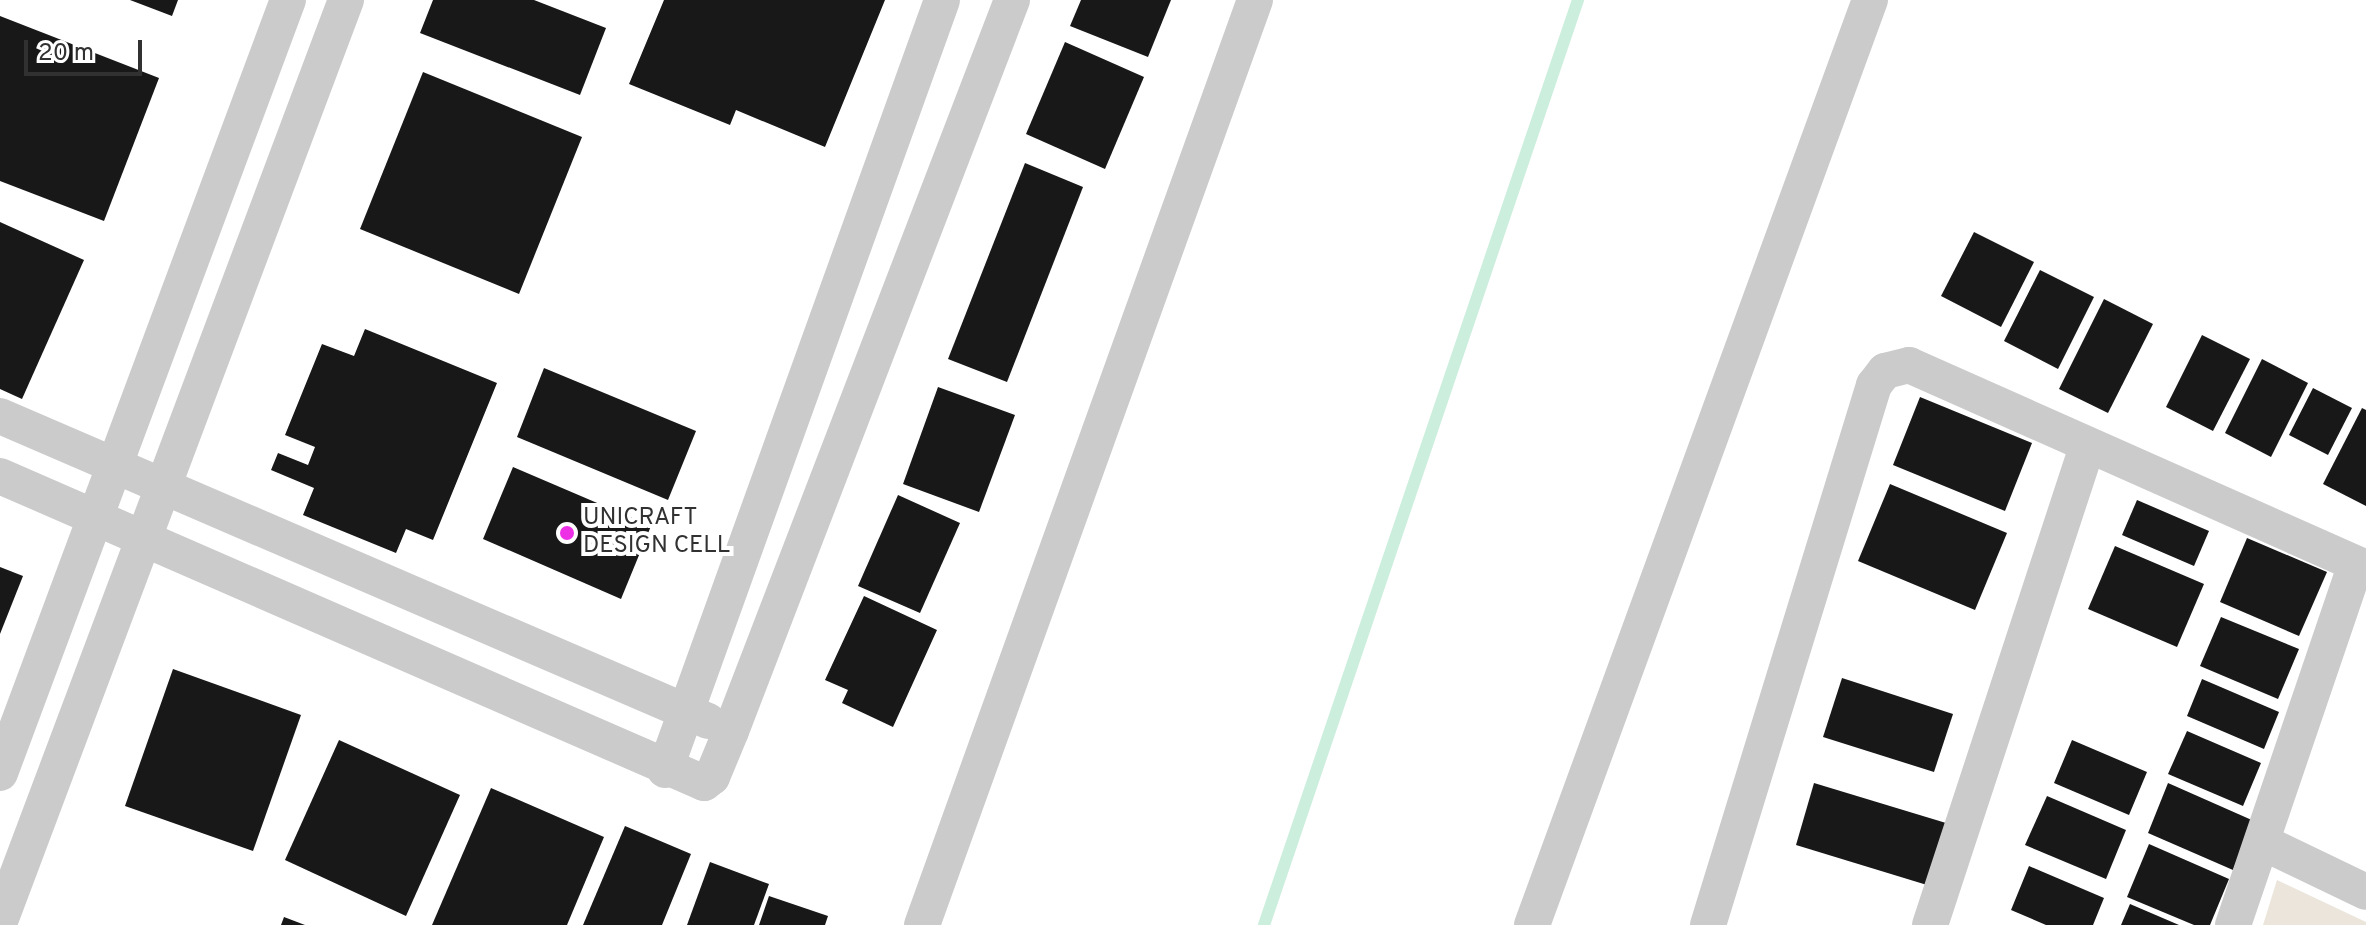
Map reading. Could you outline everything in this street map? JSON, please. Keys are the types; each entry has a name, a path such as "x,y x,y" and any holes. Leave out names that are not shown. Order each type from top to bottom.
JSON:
{"street":[{"path":"0,773 288,0"},
{"path":"0,921 346,0"},
{"path":"665,770 942,0"},
{"path":"0,476 665,770 698,783 709,780 731,731 1012,0"},
{"path":"922,925 1255,0"},
{"path":"1532,925 1870,0"},
{"path":"1708,925 1874,385 1885,371 1909,365 2087,447 2361,566 2233,925"},
{"path":"0,416 731,731"},
{"path":"1930,925 2087,447"},
{"path":"2262,842 2366,892"}],"shaded area":[{"path":"2277,880 2366,922 2366,925 2263,925"}],"building":[{"path":"130,0 178,0 172,16"},
{"path":"433,0 534,0 606,28 580,95 420,33"},
{"path":"664,0 885,0 825,147 736,110 730,125 629,84"},
{"path":"1081,0 1171,0 1148,57 1070,26"},
{"path":"0,16 159,78 104,221 0,181"},
{"path":"1065,42 1144,77 1105,169 1026,134"},
{"path":"423,72 582,137 519,294 360,229"},
{"path":"1025,163 1083,187 1007,382 948,359"},
{"path":"0,222 84,260 22,399 0,389"},
{"path":"1974,232 2034,262 2001,327 1941,296"},
{"path":"2040,270 2094,297 2058,369 2004,341"},
{"path":"2104,299 2153,324 2108,413 2059,389"},
{"path":"365,329 497,383 433,540 406,529 396,553 303,515 314,488 271,470 278,453 308,465 315,447 285,435 322,344 354,356"},
{"path":"2202,335 2250,359 2213,431 2166,407"},
{"path":"2262,359 2308,383 2271,457 2225,433"},
{"path":"544,368 696,431 668,500 517,437"},
{"path":"938,387 1015,415 979,512 903,484"},
{"path":"2313,388 2352,408 2328,455 2289,435"},
{"path":"1920,397 2032,443 2005,511 1893,465"},
{"path":"2362,408 2366,410 2366,506 2323,484"},
{"name":"UNICRAFT DESIGN CELL","path":"513,467 651,526 621,599 483,539"},
{"path":"1890,484 2007,533 1975,610 1858,561"},
{"path":"898,495 960,523 920,613 858,586"},
{"path":"2137,500 2209,531 2194,566 2122,535"},
{"path":"2247,538 2327,572 2299,636 2220,602"},
{"path":"2115,546 2204,584 2177,647 2088,609"},
{"path":"0,567 23,576 0,634"},
{"path":"864,596 937,630 893,727 842,703 848,690 825,680"},
{"path":"2221,617 2299,649 2278,699 2200,666"},
{"path":"173,669 301,715 253,851 125,806"},
{"path":"1842,678 1953,714 1934,772 1823,737"},
{"path":"2202,679 2279,712 2264,749 2187,716"},
{"path":"2187,731 2261,763 2243,806 2168,774"},
{"path":"339,740 460,795 406,916 285,860"},
{"path":"2072,740 2147,772 2129,815 2054,783"},
{"path":"1814,783 1946,823 1927,885 1796,845"},
{"path":"2168,783 2254,821 2233,870 2148,833"},
{"path":"491,788 604,837 567,925 432,925"},
{"path":"2047,796 2126,830 2106,879 2025,845"},
{"path":"625,826 691,854 662,925 583,925"},
{"path":"2149,844 2229,879 2210,925 2194,925 2127,897"},
{"path":"710,862 769,884 754,925 687,925"},
{"path":"2029,866 2104,898 2093,925 2046,925 2011,910"},
{"path":"769,896 828,916 825,925 759,925"},
{"path":"2130,904 2179,925 2121,925"},
{"path":"284,917 305,925 281,925"}],"waterway":[{"path":"1264,925 1578,0"}],"place":[{"name":"UNICRAFT DESIGN CELL","path":"567,533"}]}
